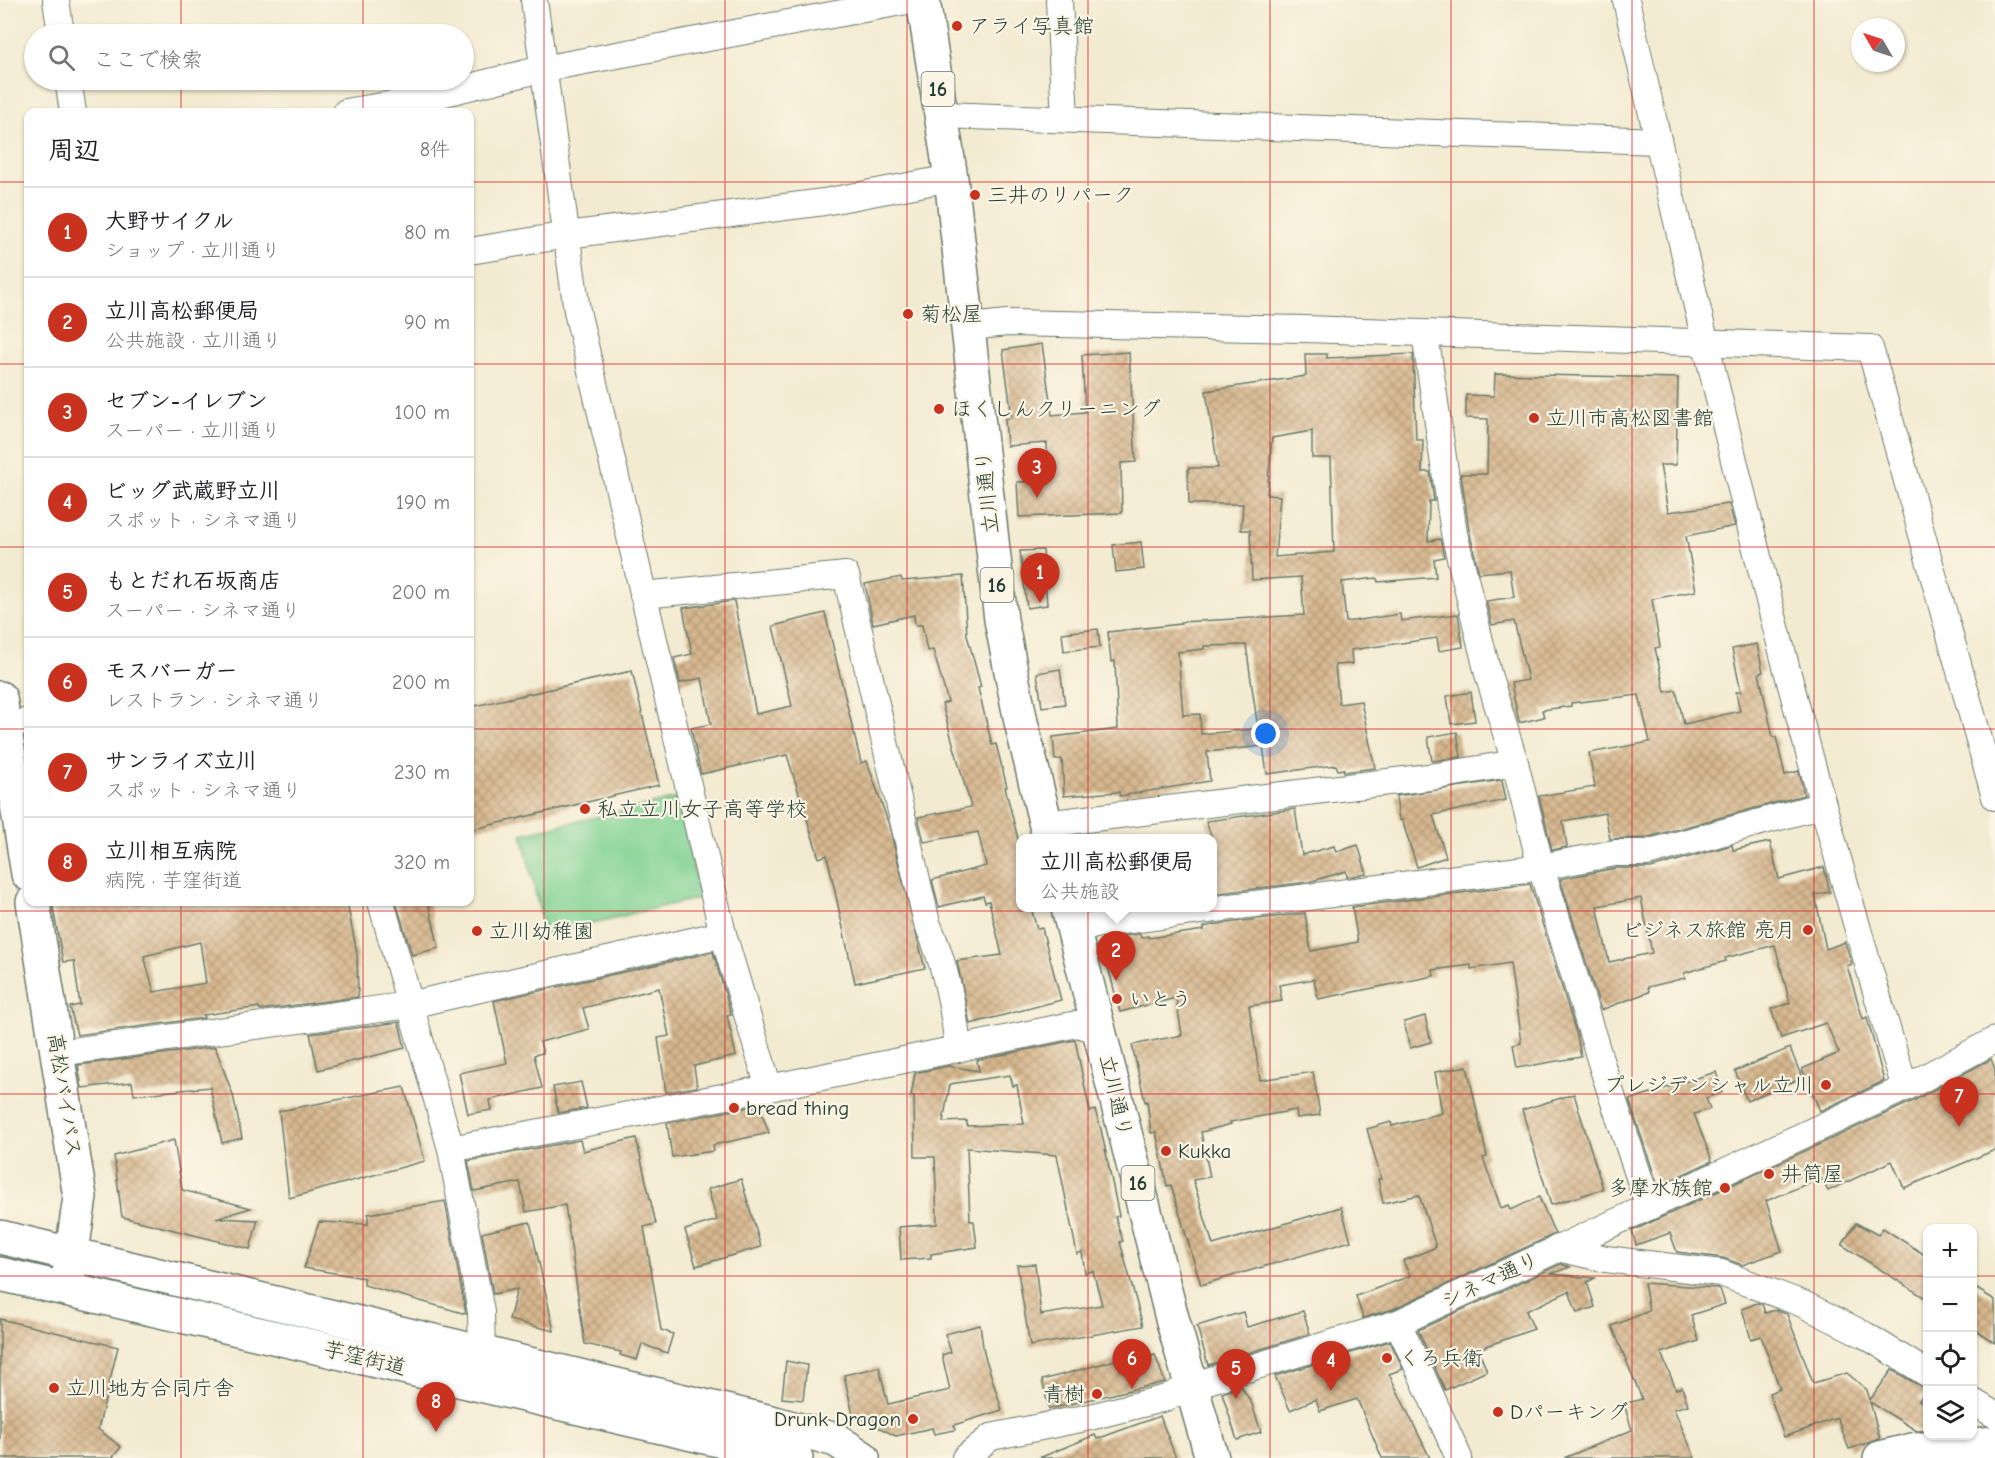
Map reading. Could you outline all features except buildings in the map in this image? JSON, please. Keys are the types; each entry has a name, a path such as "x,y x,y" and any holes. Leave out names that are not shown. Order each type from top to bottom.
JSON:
{"street":[{"path":"56,0 60,24"},
{"path":"534,0 577,311 605,422 643,595 723,934 769,1088"},
{"path":"474,86 542,69 912,0"},
{"name":"立川通り","path":"923,0 943,115 970,327 1001,620 1021,722 1047,831"},
{"path":"1059,0 1065,119"},
{"path":"1626,0 1750,532 1857,931 1905,1088"},
{"path":"70,90 72,108"},
{"path":"370,108 457,90"},
{"path":"943,115 1658,141"},
{"path":"474,250 567,235 824,202 951,178"},
{"path":"970,327 1007,323 1870,348 1995,797"},
{"path":"1425,334 1454,533 1488,674 1515,763 1541,867 1603,1069 1649,1207"},
{"path":"643,595 846,575 927,923 933,937 955,1022 958,1049"},
{"path":"11,715 24,836"},
{"path":"1047,831 1515,763"},
{"path":"1217,908 1541,867 1615,853 1647,853 1823,805"},
{"name":"高松バイパス","path":"34,906 80,1197 66,1289"},
{"path":"382,906 451,1149 481,1312 482,1354"},
{"path":"1071,919 1111,922 1189,912"},
{"name":"立川通り","path":"1071,919 1191,1386 1212,1458"},
{"path":"58,1053 410,1005 723,934"},
{"path":"451,1149 769,1088 1077,1024 1101,1031"},
{"name":"シネマ通り","path":"965,1458 991,1437 1090,1417 1166,1398 1191,1386 1398,1323 1905,1088 1995,1040"},
{"name":"芋窪街道","path":"0,1237 482,1354 774,1442"},
{"path":"1558,1248 1605,1259 1721,1273 1803,1304 1865,1335 1923,1371"},
{"name":"芋窪街道","path":"0,1274 774,1442"},
{"path":"1398,1323 1459,1458"},
{"path":"1977,1404 1995,1415"},
{"path":"774,1442 836,1440 863,1458"},
{"path":"1880,1458 1912,1450 1995,1443"}],"green space":[{"path":"678,798 700,898 545,934 522,834"}],"place":[{"name":"アライ写真館","path":"957,26"},
{"name":"三井のリパーク","path":"975,195"},
{"name":"菊松屋","path":"908,314"},
{"name":"ほくしんクリーニング","path":"939,409"},
{"name":"立川市高松図書館","path":"1534,418"},
{"name":"セブン-イレブン","path":"1037,498"},
{"name":"大野サイクル","path":"1040,603"},
{"name":"私立立川女子高等学校","path":"585,809"},
{"name":"ビジネス旅館 亮月","path":"1808,930"},
{"name":"立川幼稚園","path":"477,931"},
{"name":"立川高松郵便局","path":"1116,981"},
{"name":"いとう","path":"1117,999"},
{"name":"プレジデンシャル立川","path":"1826,1085"},
{"name":"bread thing","path":"734,1108"},
{"name":"サンライズ立川","path":"1959,1127"},
{"name":"Kukka","path":"1166,1151"},
{"name":"井筒屋","path":"1769,1174"},
{"name":"多摩水族館","path":"1725,1188"},
{"name":"くろ兵衛","path":"1387,1358"},
{"name":"立川地方合同庁舎","path":"54,1388"},
{"name":"モスバーガー","path":"1132,1389"},
{"name":"ビッグ武蔵野立川","path":"1331,1391"},
{"name":"青樹","path":"1097,1394"},
{"name":"もとだれ石坂商店","path":"1236,1399"},
{"name":"Dパーキング","path":"1498,1412"},
{"name":"Drunk Dragon","path":"913,1419"},
{"name":"立川相互病院","path":"436,1432"}]}
